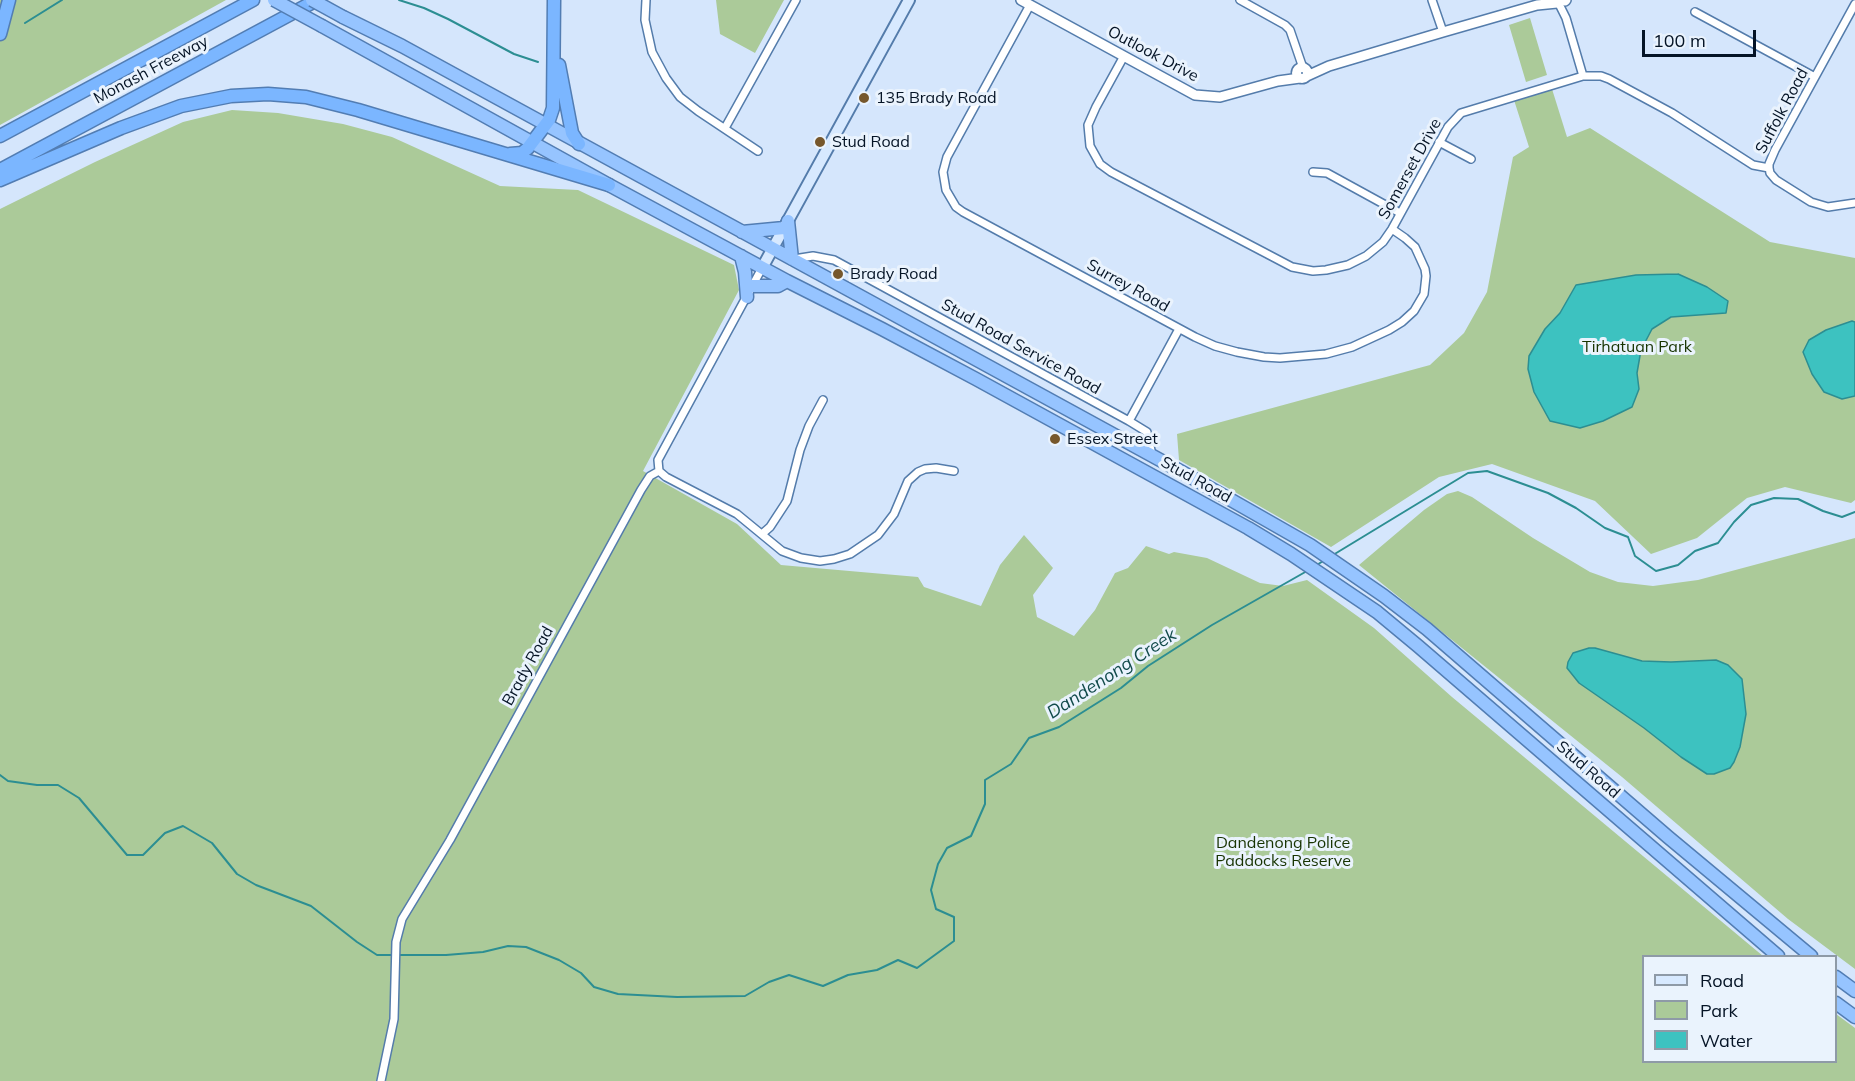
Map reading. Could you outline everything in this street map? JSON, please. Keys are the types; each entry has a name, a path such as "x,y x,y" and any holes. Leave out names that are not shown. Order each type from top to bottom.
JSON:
{"highway":[{"path":"0,34 9,0"},
{"name":"Monash Freeway","path":"0,136 253,0"},
{"name":"Stud Road","path":"274,0 786,281 882,328 976,379 1248,528 1291,554 1377,612 1776,955"},
{"name":"Monash Freeway","path":"0,170 315,0"},
{"name":"Stud Road","path":"315,0 1261,515 1310,545 1348,570 1427,629 1809,955"},
{"path":"506,155 522,153 533,142 553,108 554,0"},
{"path":"553,57 558,64 572,133 579,144"},
{"path":"0,180 121,128 182,106 231,96 268,94 306,97 454,138 609,185"},
{"path":"741,232 786,225 792,259"},
{"path":"741,256 749,292 778,286 786,281"},
{"path":"1837,978 1855,992"},
{"path":"1837,1004 1855,1017"}],"main road":[{"name":"Brady Road","path":"762,268 909,0"}],"street":[{"path":"646,0 645,20 652,52 666,78 680,97 758,151"},
{"path":"725,128 796,0"},
{"path":"1240,0 1290,30 1302,72"},
{"path":"1432,0 1443,32"},
{"name":"Outlook Drive","path":"1537,5 1547,0"},
{"name":"Outlook Drive","path":"1026,2 1195,94 1220,97 1537,5 1562,2"},
{"name":"Surrey Road","path":"1026,2 947,158 943,172 946,190 950,199 963,212 1179,329 1215,346 1272,358 1326,354 1374,338 1410,316 1419,305 1425,287 1425,269 1410,241 1392,229"},
{"path":"1562,2 1583,76"},
{"name":"Suffolk Road","path":"1768,168 1770,160 1855,4"},
{"path":"1695,12 1815,77"},
{"name":"Somerset Drive","path":"1124,56 1088,125 1088,138 1096,159 1106,169 1292,267 1313,271 1348,265 1366,256 1383,242 1439,142 1454,119 1461,113 1583,76 1601,76 1609,79 1672,113 1753,165 1768,168 1776,180 1811,202 1828,207 1855,203"},
{"path":"1439,142 1471,159"},
{"path":"1313,172 1327,173 1400,213"},
{"name":"Stud Road Service Road","path":"792,259 813,256 834,260 1129,421 1147,432 1152,456"},
{"name":"Brady Road","path":"381,1081 392,1032 397,934 405,914 450,840 641,490 650,476 659,471 658,460 762,268"},
{"path":"1129,421 1179,329"},
{"path":"762,534 771,527 787,501 800,450 809,426 823,400"},
{"path":"659,471 666,477 730,510 782,551 801,558 824,561 845,556 870,542 882,531 897,509 905,485 914,475 925,469 954,471"}],"green space":[{"path":"0,0 226,0 0,125"},
{"path":"716,0 784,0 755,53 720,34"},
{"path":"1530,18 1547,75 1526,82 1509,25"},
{"name":"Tirhatuan Park","path":"1552,89 1567,137 1590,128 1770,242 1855,258 1855,500 1851,503 1785,487 1747,498 1697,538 1651,554 1595,501 1492,464 1439,477 1331,547 1179,460 1177,434 1430,365 1464,333 1487,292 1513,157 1529,147 1514,100"},
{"name":"Dandenong Police Paddocks Reserve","path":"232,110 278,113 343,124 392,137 500,186 578,190 734,265 739,290 643,471 737,524 781,565 918,577 924,587 981,606 1000,565 1024,535 1053,568 1033,595 1037,617 1074,636 1095,610 1115,573 1128,568 1146,546 1169,554 1174,552 1207,558 1260,583 1283,586 1307,580 1374,628 1452,697 1762,955 1642,955 1642,1063 1837,1063 1837,1015 1855,1028 1855,1081 0,1081 0,209 183,122"},
{"path":"1458,491 1472,497 1533,538 1590,572 1618,582 1653,586 1698,580 1855,538 1855,969 1788,919 1622,777 1359,565 1424,510 1447,494"}],"water":[{"path":"1678,274 1707,287 1728,301 1726,313 1671,317 1652,329 1641,350 1637,373 1639,389 1632,407 1603,421 1580,428 1550,421 1534,392 1528,369 1529,356 1545,329 1560,313 1576,285 1636,275"},
{"path":"1855,322 1855,396 1842,399 1824,392 1812,374 1803,352 1809,340 1826,330"},
{"path":"1589,648 1642,661 1716,660 1728,665 1742,679 1746,714 1740,747 1730,768 1707,774 1579,683 1567,668 1568,662 1573,653"}],"waterway":[{"path":"25,23 62,0"},
{"path":"399,0 424,8 514,54 538,62"},
{"name":"Dandenong Creek","path":"1333,555 1468,473 1487,471 1548,493 1576,508 1605,528 1628,537 1635,556 1656,571 1678,565 1695,551 1718,543 1751,505 1774,498 1798,499 1842,517 1855,512"},
{"name":"Dandenong Creek","path":"1315,566 1325,560"},
{"name":"Dandenong Creek","path":"0,775 8,781 58,785 79,798 127,855 143,855 165,833 183,826 212,843 237,874 256,885 311,906 377,955 446,955 483,952 508,946 526,947 559,960 581,973 594,987 618,994 677,997 745,996 769,982 789,975 823,986 848,975 877,970 898,960 917,968 954,941 954,917 936,909 931,890 938,864 947,848 971,836 985,804 985,780 1011,764 1029,738 1059,727 1121,688 1148,666 1212,625 1307,571"}],"place":[{"name":"135 Brady Road","path":"864,98"},
{"name":"Stud Road","path":"820,142"},
{"name":"Brady Road","path":"838,274"},
{"name":"Essex Street","path":"1055,439"}]}
